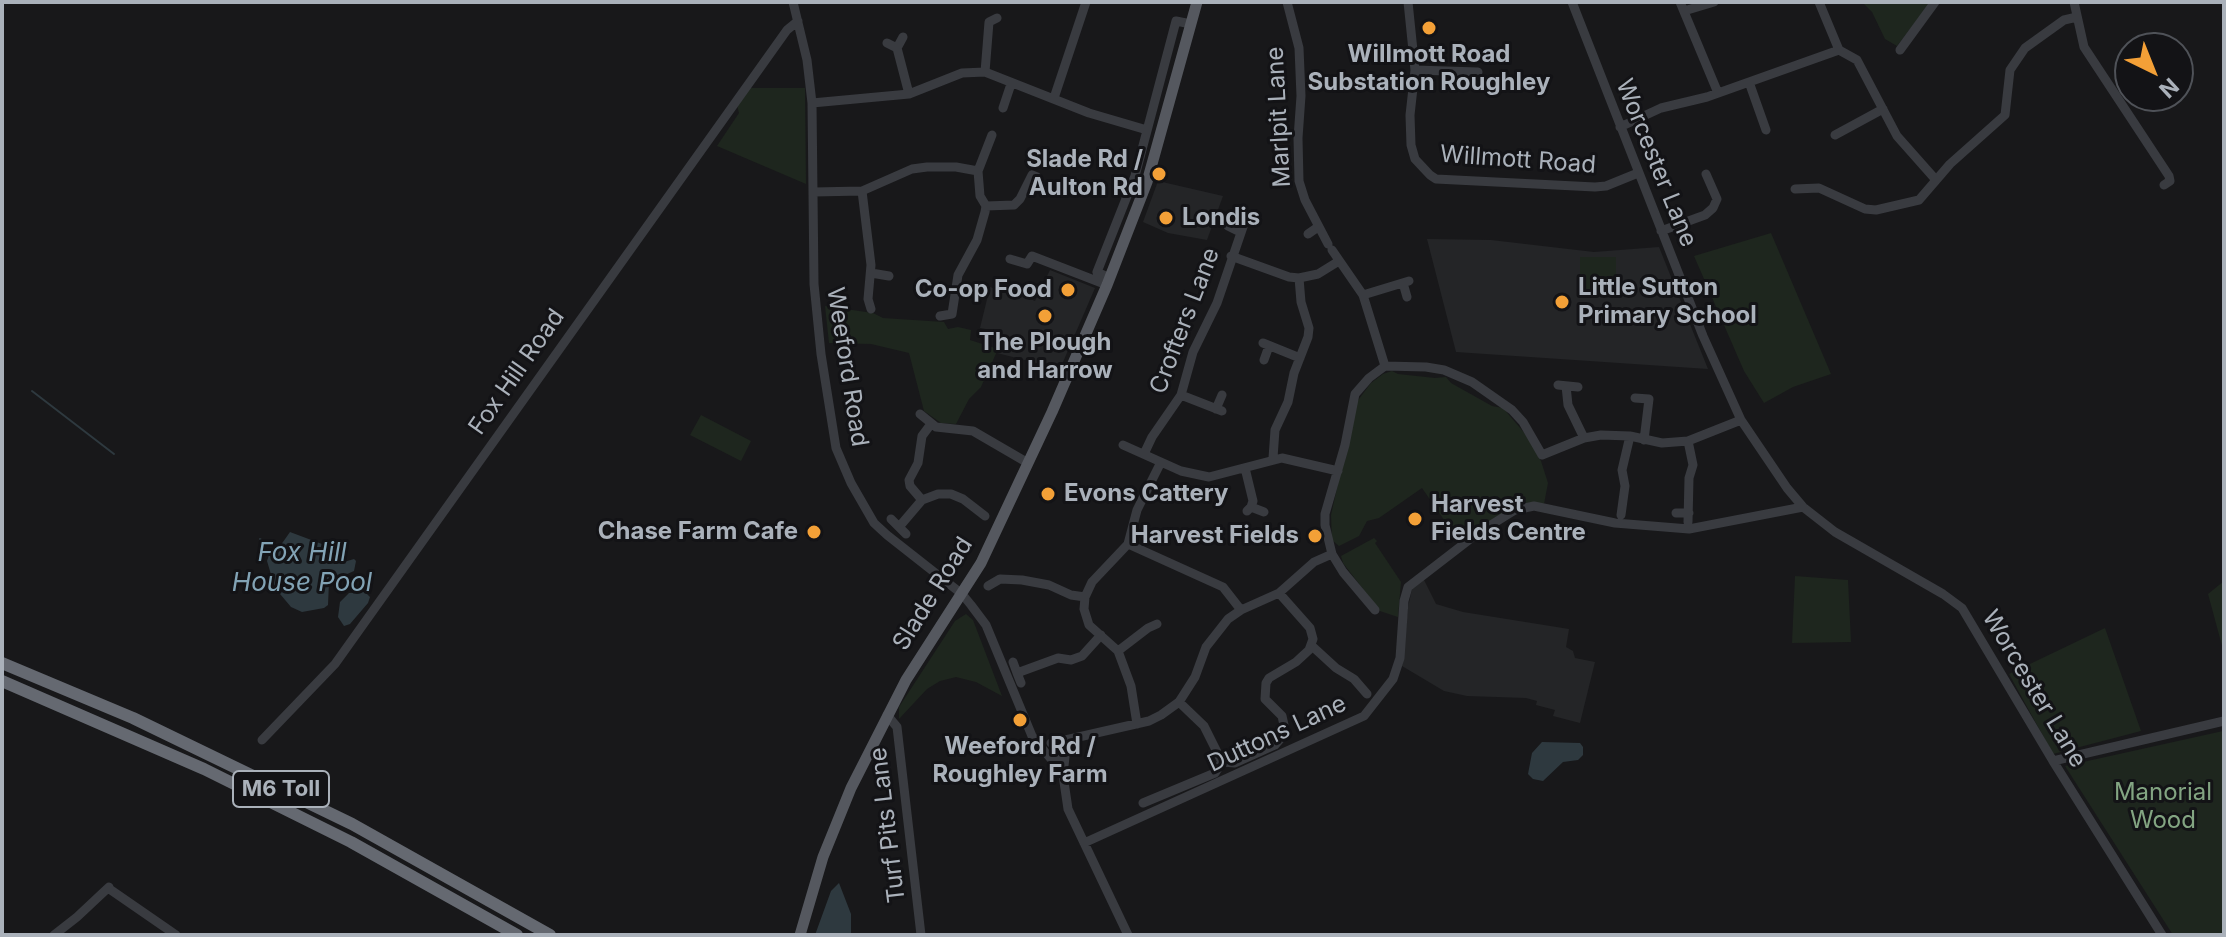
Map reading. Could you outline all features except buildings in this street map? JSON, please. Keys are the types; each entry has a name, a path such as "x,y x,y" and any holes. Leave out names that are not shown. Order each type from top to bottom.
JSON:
{"highway":[{"name":"M6 Toll","path":"2,663 133,718 250,773 352,824 550,935"},
{"name":"M6 Toll","path":"2,681 204,769 351,842 517,935"}],"main road":[{"name":"Slade Road","path":"800,935 823,857 843,806 887,715 981,563 1109,281 1148,180 1197,2"}],"street":[{"name":"Weeford Road","path":"793,2 807,60 812,103 814,284 836,448 851,483 874,523 962,594 986,625 1032,736 1059,756"},
{"path":"1054,98 1086,2"},
{"name":"Marlpit Lane","path":"1287,2 1299,48 1299,181 1318,227 1363,295 1385,366"},
{"name":"Willmott Road","path":"1408,2 1415,70 1410,115 1411,145 1421,169 1436,179 1595,187 1606,186 1638,173"},
{"name":"Worcester Lane","path":"1572,2 1703,336 1741,420 1803,507 1835,532 1962,608 2162,935"},
{"path":"1714,2 1682,7 1718,93"},
{"path":"1819,2 1839,50 1857,60 1897,136 1936,180"},
{"path":"1900,50 1935,2"},
{"path":"2074,2 2084,47 2169,176 2170,181 2164,185"},
{"path":"1795,189 1876,210 1919,200 2005,115 2010,70 2025,48 2064,20 2077,17"},
{"path":"985,72 990,19"},
{"name":"Fox Hill Road","path":"262,740 335,664 787,30 798,21"},
{"path":"1109,281 1097,272 1135,176 1176,21 1191,24"},
{"path":"903,37 897,48 909,94"},
{"path":"887,43 897,48"},
{"path":"1620,127 1661,108 1718,93 1839,50"},
{"path":"1415,70 1478,72"},
{"path":"812,103 909,94 962,73 985,72 1089,113 1147,130"},
{"path":"1160,80 1174,83"},
{"path":"1749,82 1767,117 1766,130"},
{"path":"1003,108 1011,84"},
{"path":"1840,129 1883,109"},
{"path":"940,316 952,319 958,275 977,240 986,206 980,196 978,171 992,135"},
{"path":"814,192 862,191 912,169 956,167 978,171"},
{"path":"986,206 1014,205 1035,173"},
{"path":"1661,231 1705,215 1713,208 1717,199 1705,175"},
{"path":"1135,176 1148,180"},
{"path":"862,191 871,273 868,299 871,309"},
{"name":"Crofters Lane","path":"1144,454 1181,395 1193,352 1217,303 1245,221"},
{"path":"1228,226 1240,232"},
{"path":"1308,234 1318,227"},
{"path":"1010,259 1027,264 1032,256 1109,281"},
{"path":"1231,256 1299,278 1318,274 1339,261"},
{"path":"871,273 889,276"},
{"path":"1273,458 1275,430 1288,402 1309,328 1301,302 1299,278"},
{"path":"1363,295 1406,282 1407,297"},
{"path":"1264,360 1266,345 1300,358"},
{"path":"1369,607 1332,554 1327,540 1325,514 1355,394 1369,378 1385,366 1435,369 1472,382 1512,410 1523,422 1547,468"},
{"path":"1578,387 1562,386 1584,438"},
{"path":"1181,395 1219,410 1222,395"},
{"path":"1635,398 1649,399 1644,440"},
{"path":"920,414 931,424 943,428 973,431 1028,463"},
{"path":"1542,455 1584,438 1609,434 1674,444 1741,420"},
{"path":"922,500 910,486 909,480 918,463 922,436 931,424"},
{"path":"1619,509 1625,486 1622,470 1630,436"},
{"path":"1676,513 1689,518 1689,478 1693,465 1688,441"},
{"path":"1123,445 1188,473 1209,477 1273,458 1294,459 1338,471"},
{"path":"1137,724 1131,686 1118,651 1086,620 1085,597 1092,582 1128,544 1137,510 1161,462"},
{"path":"1245,468 1253,501 1249,509 1264,512"},
{"path":"891,519 903,530 922,500 938,494 951,494 963,499 986,516"},
{"name":"Duttons Lane","path":"1084,843 1364,716 1393,679 1400,658 1404,601 1408,587 1478,533 1515,510 1534,506 1615,523 1689,529 1803,507"},
{"path":"1128,544 1223,587 1241,610"},
{"path":"1128,935 1068,809 1059,756 1048,748 1056,742 1137,724 1161,715 1179,702 1195,677 1206,647 1216,631 1241,610 1279,593 1314,562 1332,554"},
{"path":"996,568 1000,579"},
{"path":"988,586 1000,579 1042,583 1071,595 1085,597"},
{"path":"1222,762 1235,763 1275,745 1281,738 1284,725 1282,716 1265,699 1264,689 1269,678 1296,662 1312,646 1313,633 1279,593"},
{"path":"1118,651 1153,626 1142,618"},
{"path":"1013,662 1019,678 1058,658 1071,660 1082,656 1101,635"},
{"path":"1312,646 1336,668 1362,679 1367,694"},
{"path":"1179,702 1204,726 1222,762"},
{"name":"Turf Pits Lane","path":"887,715 897,727 921,935"},
{"name":"Weeford Road","path":"1026,721 1056,742"},
{"path":"2053,761 2224,721"},
{"path":"1059,756 1084,737"},
{"path":"1056,742 1066,746 1059,756"},
{"path":"1143,803 1154,793 1215,773 1222,762"},
{"path":"54,935 110,886 176,935"}],"shaded area":[{"path":"1158,181 1223,196 1207,240 1168,233 1143,222"},
{"name":"Little Sutton Primary School","path":"1427,239 1491,240 1594,252 1659,247 1708,369 1456,352"},
{"path":"1050,270 1095,288 1060,369 997,353 1002,332 980,328 990,287 1035,301"},
{"path":"1423,578 1436,604 1463,612 1569,629 1566,647 1573,651 1575,658 1595,662 1580,723 1553,716 1555,710 1536,705 1537,701 1526,698 1467,696 1444,691 1402,666 1413,585"}],"green space":[{"path":"1862,2 1931,2 1897,46 1885,39 1872,12"},
{"path":"750,88 805,88 806,184 717,146 739,113 737,105"},
{"path":"1771,233 1831,374 1793,387 1764,403 1744,371 1694,256"},
{"path":"1580,257 1616,257 1616,292 1580,292"},
{"path":"825,306 873,313 883,318 944,322 948,329 958,327 971,330 970,340 998,349 981,387 969,399 956,424 941,423 924,411 909,353 871,344 829,343"},
{"path":"1392,371 1446,377 1451,383 1492,406 1503,408 1527,436 1541,461 1548,483 1544,504 1533,502 1517,506 1460,543 1422,488 1379,518 1367,521 1359,536 1339,546 1332,540 1331,515 1356,403 1371,383"},
{"path":"701,415 751,441 741,461 690,435"},
{"path":"1374,538 1401,582 1398,617 1380,611 1343,563 1341,556"},
{"path":"1795,576 1848,580 1851,642 1792,643"},
{"path":"2224,581 2224,653 2208,594"},
{"path":"966,614 973,620 1002,696 976,682 956,677 940,681 927,689 899,719 899,707 955,621"},
{"path":"2105,628 2141,731 2053,754 2009,674"},
{"name":"Manorial Wood","path":"2223,731 2224,935 2173,935 2065,766"}],"water":[{"name":"Fox Hill House Pool","path":"290,532 330,547 344,562 356,561 354,571 329,582 328,605 324,608 302,612 291,607 275,588 267,561"},
{"path":"365,592 370,597 368,603 350,624 344,626 338,617 340,602 349,593"},
{"path":"1542,742 1580,743 1583,755 1578,760 1563,762 1543,781 1533,779 1528,774 1532,753"},
{"path":"839,883 851,914 851,935 815,935 831,891"}],"waterway":[{"path":"32,391 114,454"},
{"path":"260,539 278,549"}],"place":[{"name":"Willmott Road Substation Roughley","path":"1429,28"},
{"name":"Slade Rd / Aulton Rd","path":"1159,174"},
{"name":"Londis","path":"1166,218"},
{"name":"Co-op Food","path":"1068,290"},
{"name":"Little Sutton Primary School","path":"1562,302"},
{"name":"The Plough and Harrow","path":"1045,316"},
{"name":"Evons Cattery","path":"1048,494"},
{"name":"Harvest Fields Centre","path":"1415,519"},
{"name":"Chase Farm Cafe","path":"814,532"},
{"name":"Harvest Fields","path":"1315,536"},
{"name":"Weeford Rd / Roughley Farm","path":"1020,720"}]}
